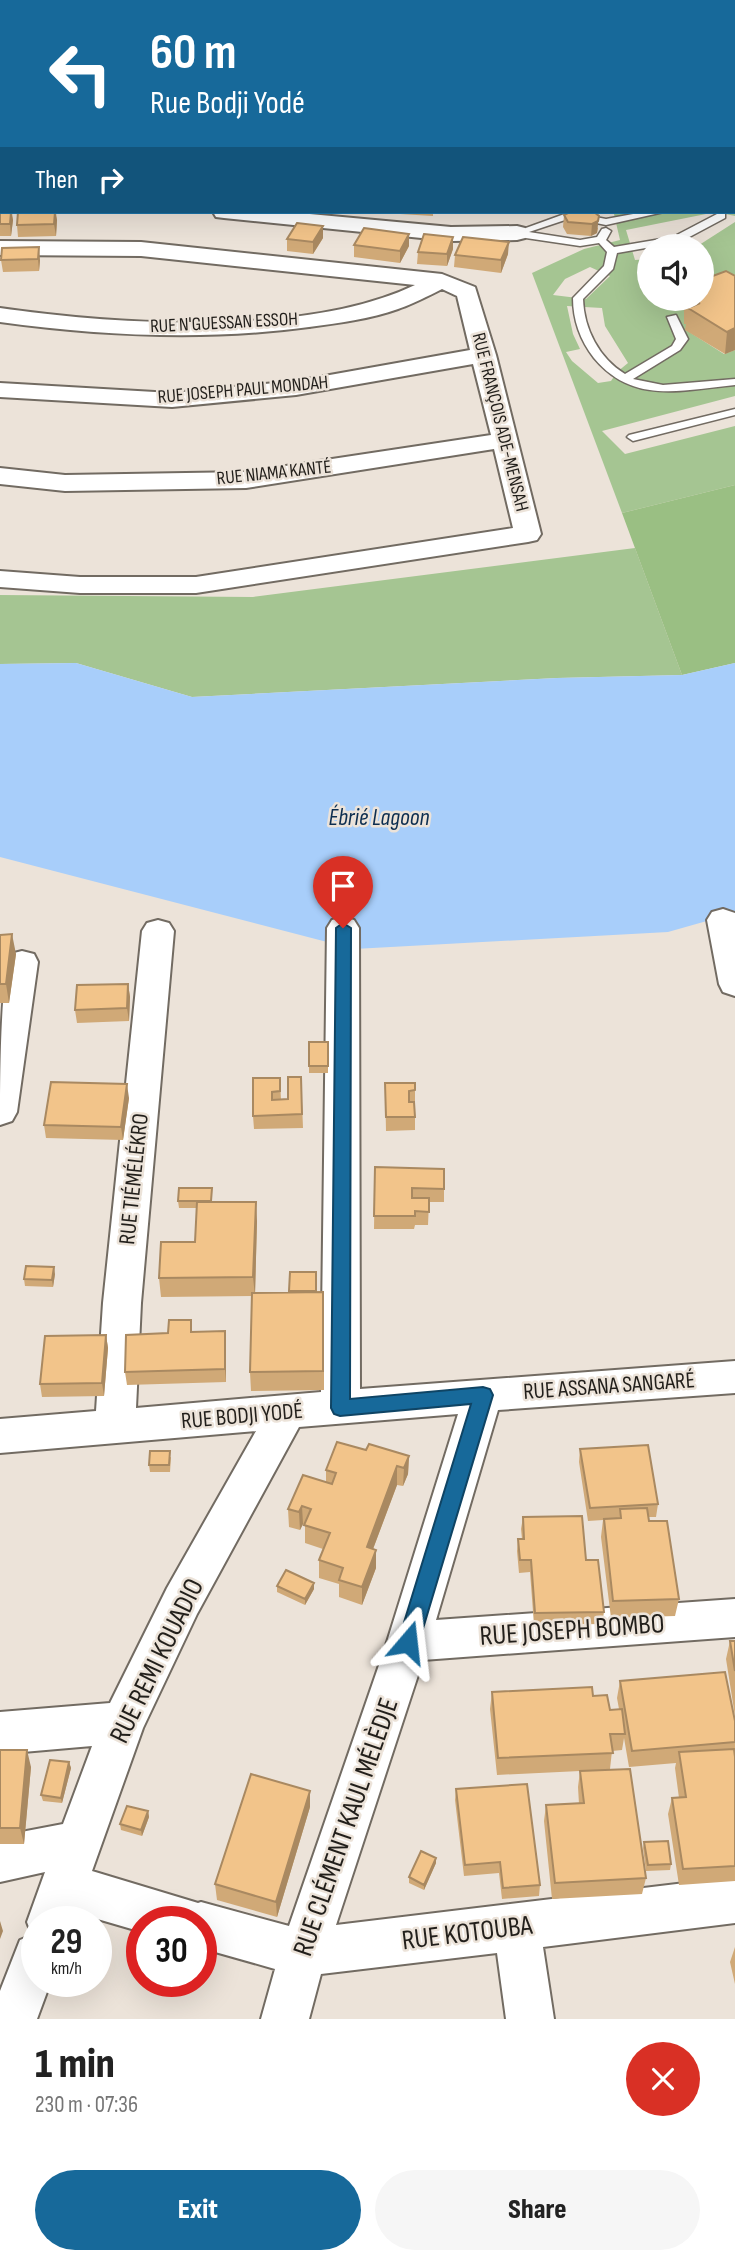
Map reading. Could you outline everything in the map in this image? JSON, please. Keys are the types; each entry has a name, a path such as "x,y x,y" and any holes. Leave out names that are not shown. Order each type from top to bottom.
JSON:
{"street":[{"path":"244,214 451,234 517,233"},
{"name":"RUE FRANÇOIS ADE-MENSAH","path":"0,248 141,249 442,281 467,292 528,534 196,585 80,585 0,579"},
{"name":"RUE N'GUESSAN ESSOH","path":"0,315 108,327 245,325 318,319 383,306 442,281"},
{"name":"RUE JOSEPH PAUL MONDAH","path":"0,390 172,400 296,388 484,355"},
{"name":"RUE NIAMA KANTÉ","path":"0,476 65,483 246,480 504,440"},
{"path":"723,920 735,984"},
{"path":"340,1408 343,928"},
{"name":"RUE TIÉMÉLÉKRO","path":"115,1426 122,1303 158,931"},
{"path":"0,1112 22,962"},
{"name":"RUE ASSANA SANGARÉ","path":"483,1395 735,1377"},
{"name":"RUE BODJI YODÉ","path":"0,1436 483,1395"},
{"name":"RUE CLÉMENT KAUL MÉLÈDJE","path":"285,2019 303,1953 408,1642 483,1395"},
{"name":"RUE REMI KOUADIO","path":"57,1904 123,1723 182,1601 288,1411"},
{"name":"RUE JOSEPH BOMBO","path":"408,1642 735,1618"},
{"path":"0,1733 123,1723"},
{"path":"0,1859 79,1843"},
{"name":"RUE KOTOUBA","path":"217,1930 303,1953 735,1900"},
{"path":"57,1904 126,1914"},
{"path":"517,1927 530,2019"},
{"path":"13,2019 21,1997"}],"lane":[{"path":"517,233 570,215 606,222 648,214"},
{"path":"612,250 676,240 721,216"},
{"path":"601,240 607,230 606,222"},
{"path":"517,233 580,243 601,240"},
{"path":"601,240 612,250"},
{"path":"612,250 609,267 578,298 580,325 602,359 641,386 659,388 735,382"},
{"path":"627,378 676,348 682,339 672,317"},
{"path":"633,437 735,412"}],"green space":[{"path":"614,214 706,214 626,230 637,260 637,311 714,311 714,235 735,222 735,300 686,330 724,354 735,350 735,396 602,431 625,454 735,426 735,485 622,513 532,273 584,249 620,240","holes":["590,267 610,276 586,299 553,295 565,279","567,306 602,308 605,326 628,363 611,381 598,383 572,361 566,352 580,349 573,334"]},
{"path":"735,485 735,663 682,675 622,513"},
{"path":"635,548 682,675 557,678 192,697 76,663 0,664 0,595 253,597"}],"water":[{"name":"Ébrié Lagoon","path":"76,663 192,697 557,678 682,675 735,663 735,913 668,932 354,949 0,857 0,664"}],"building":[{"path":"0,214 11,214 10,224 0,224"},
{"path":"18,214 55,214 54,224 17,225"},
{"path":"564,215 599,216 598,221 592,224 568,222"},
{"path":"297,223 323,226 313,242 287,239"},
{"path":"364,228 409,234 400,251 354,245"},
{"path":"424,234 453,237 447,254 418,252"},
{"path":"463,237 509,242 501,260 455,255"},
{"path":"39,247 38,259 1,260 2,248"},
{"path":"726,271 735,276 735,328 727,332 693,311 714,311 714,276"},
{"path":"12,934 6,984 0,984 0,935"},
{"path":"128,984 127,1008 75,1010 77,985"},
{"path":"309,1042 328,1042 328,1066 309,1066"},
{"path":"288,1077 301,1077 302,1114 253,1116 253,1078 280,1078 280,1091 272,1092 272,1100 288,1099"},
{"path":"51,1082 127,1084 121,1127 44,1125"},
{"path":"385,1083 415,1083 415,1090 409,1091 409,1102 414,1102 415,1117 386,1117"},
{"path":"375,1167 444,1169 444,1189 412,1188 412,1198 429,1198 429,1212 415,1211 415,1216 374,1216"},
{"path":"179,1188 212,1188 211,1201 178,1201"},
{"path":"197,1202 256,1202 253,1277 159,1278 161,1242 195,1242"},
{"path":"26,1266 54,1267 52,1280 24,1279"},
{"path":"290,1272 316,1272 316,1291 289,1291"},
{"path":"323,1292 323,1371 250,1372 252,1293"},
{"path":"169,1320 191,1320 191,1332 225,1331 225,1369 125,1372 126,1335 168,1333"},
{"path":"106,1335 102,1383 40,1384 45,1336"},
{"path":"337,1442 366,1450 369,1444 409,1456 404,1468 397,1466 367,1547 376,1550 362,1587 339,1580 343,1568 319,1560 330,1533 304,1525 311,1509 302,1506 299,1512 288,1509 303,1475 332,1484 336,1473 326,1470"},
{"path":"648,1445 658,1504 590,1508 580,1449"},
{"path":"150,1451 170,1451 169,1465 149,1465"},
{"path":"647,1508 649,1521 667,1521 679,1599 613,1601 604,1519 621,1518 620,1509"},
{"path":"582,1516 586,1560 598,1560 604,1612 535,1613 531,1560 520,1560 518,1539 524,1539 523,1517"},
{"path":"286,1570 314,1583 305,1599 277,1586"},
{"path":"730,1641 735,1641 735,1671"},
{"path":"725,1672 735,1721 735,1742 632,1751 620,1681"},
{"path":"592,1687 593,1696 607,1695 610,1710 622,1709 625,1734 610,1734 613,1753 498,1758 492,1692"},
{"path":"734,1749 735,1866 683,1869 672,1798 686,1797 679,1752"},
{"path":"0,1750 27,1750 20,1828 0,1828"},
{"path":"50,1760 69,1762 61,1798 41,1795"},
{"path":"630,1769 646,1878 555,1883 546,1805 584,1803 580,1771"},
{"path":"251,1774 310,1791 276,1902 215,1884"},
{"path":"527,1784 540,1885 503,1888 500,1862 465,1865 456,1789"},
{"path":"127,1806 148,1811 141,1830 120,1824"},
{"path":"668,1841 671,1864 648,1865 644,1842"},
{"path":"421,1851 436,1858 424,1885 409,1877"}],"route":[{"path":"343,928 340,1408 483,1395 408,1642"}]}
